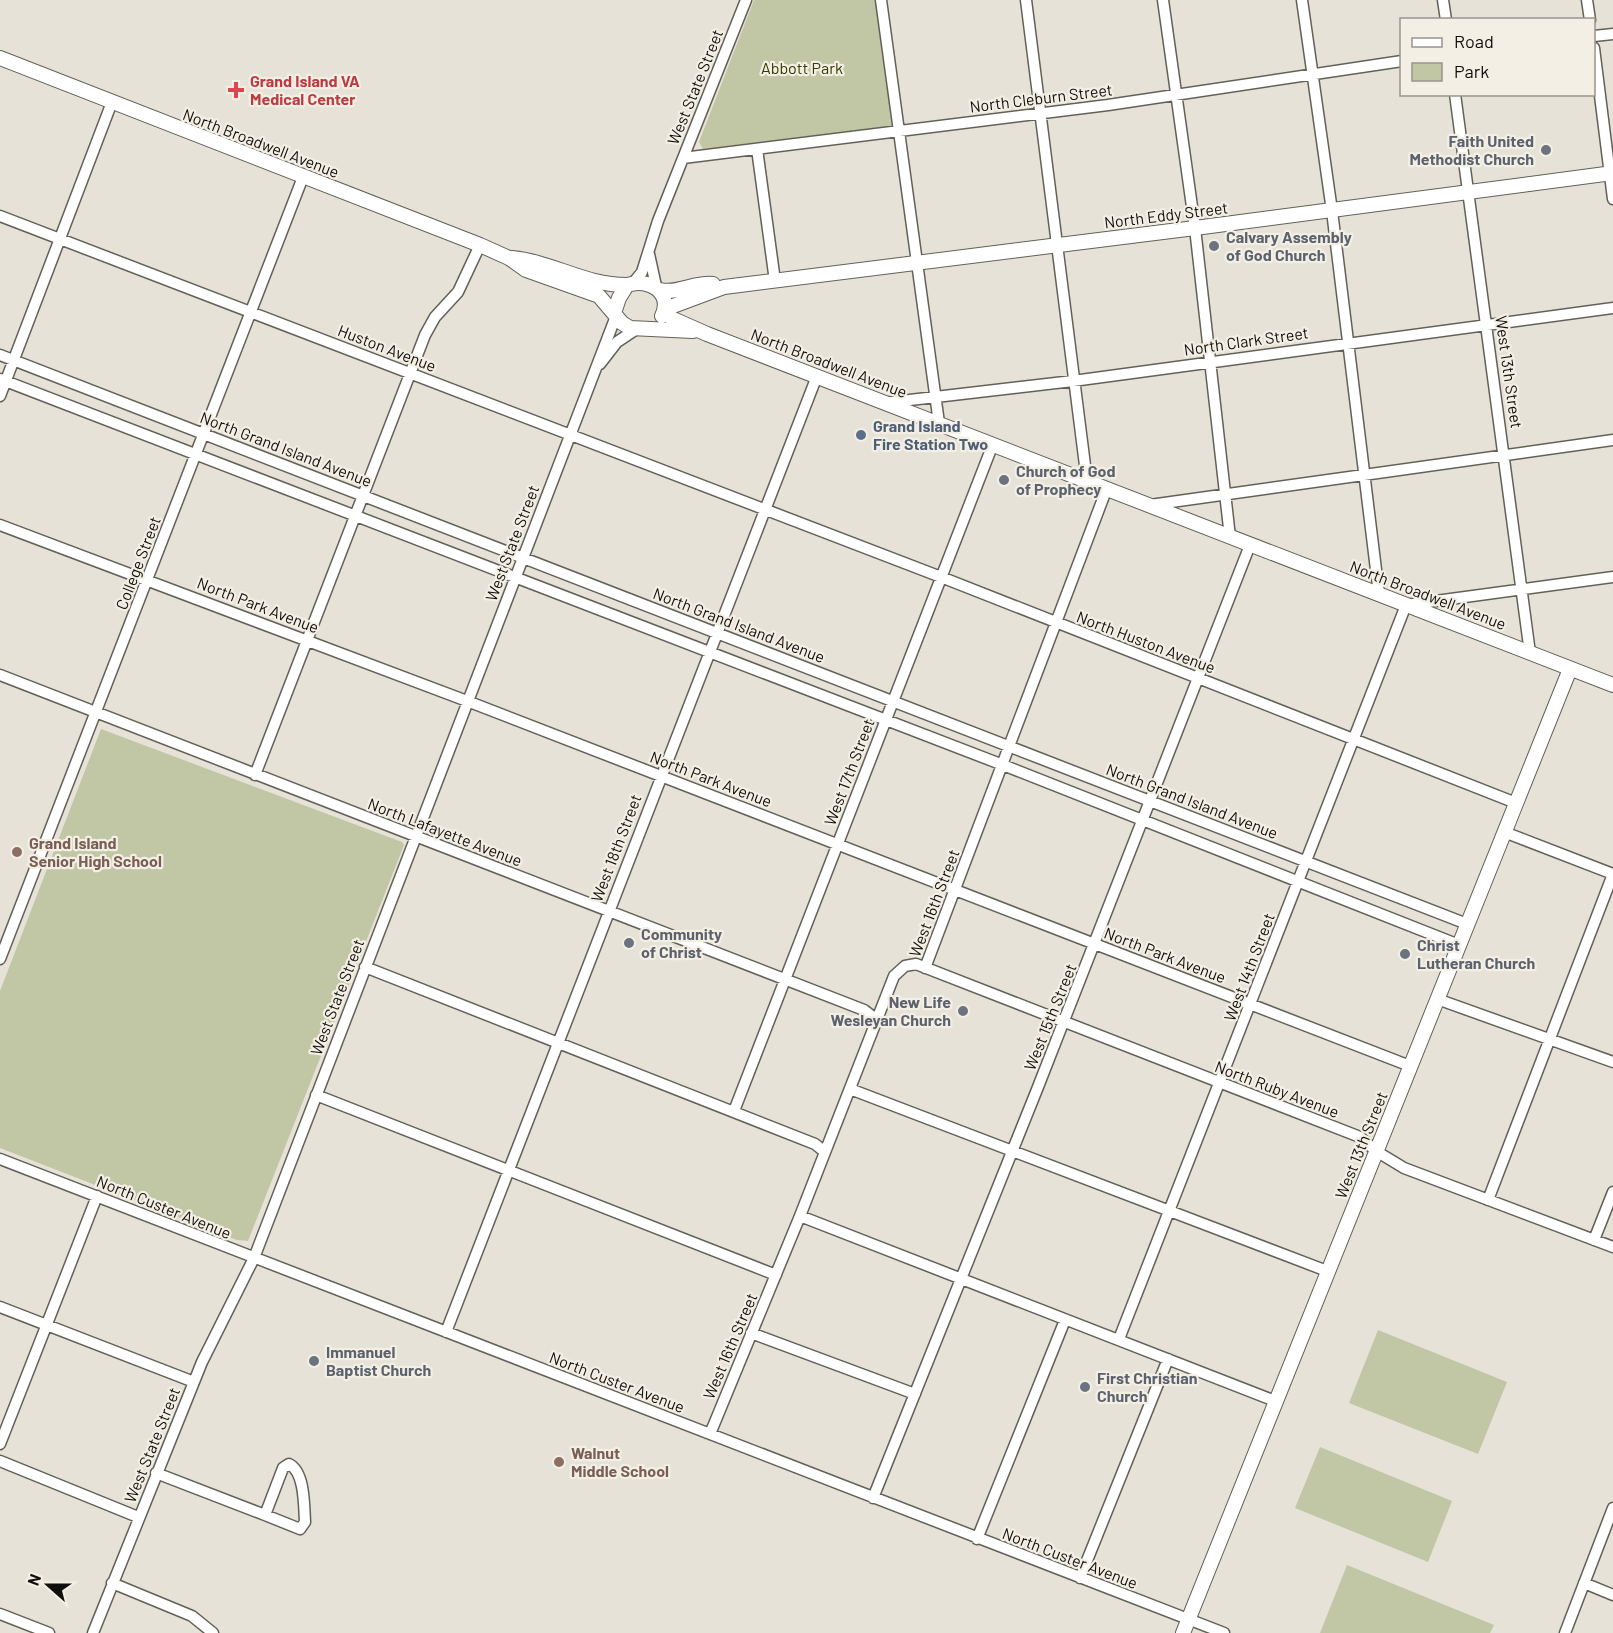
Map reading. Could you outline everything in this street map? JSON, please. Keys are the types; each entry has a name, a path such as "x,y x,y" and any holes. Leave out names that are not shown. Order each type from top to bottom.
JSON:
{"main road":[{"name":"North Broadwell Avenue","path":"0,58 480,245 509,258 526,270 599,296 615,315"},
{"name":"North Eddy Street","path":"658,288 675,292 709,283 724,286 917,264 1611,173"},
{"name":"North Broadwell Avenue","path":"509,258 529,260 596,283 630,284"},
{"path":"630,284 658,288 664,311 656,323 641,330 622,323 615,315 619,298 630,284"},
{"name":"North Eddy Street","path":"664,311 724,286"},
{"name":"North Broadwell Avenue","path":"664,311 673,319 707,334 1613,685"},
{"name":"North Broadwell Avenue","path":"641,330 707,334"},
{"name":"West 13th Street","path":"1183,1633 1570,669"}],"street":[{"name":"West State Street","path":"630,284 639,277 649,254 658,221 746,0"},
{"path":"881,0 939,423"},
{"path":"1026,0 1087,481"},
{"path":"1163,0 1196,228 1230,537"},
{"path":"1302,0 1332,211 1379,594"},
{"path":"1443,0 1446,18"},
{"path":"1587,0 1590,18"},
{"path":"1595,36 1613,34"},
{"name":"North Cleburn Street","path":"683,158 1177,95 1400,61"},
{"path":"1595,62 1613,199"},
{"name":"West 13th Street","path":"1455,96 1530,653"},
{"path":"0,396 3,380 14,360 112,102"},
{"path":"757,148 775,281"},
{"name":"College Street","path":"0,959 303,177"},
{"name":"Huston Avenue","path":"0,216 764,509"},
{"path":"255,775 429,326 458,292 480,245"},
{"name":"West State Street","path":"649,254 658,288"},
{"name":"North Clark Street","path":"884,403 1073,381 1348,342 1613,308"},
{"name":"West State Street","path":"93,1633 194,1382 254,1258 514,577 598,367 601,351 615,315"},
{"name":"West State Street","path":"598,367 617,342 641,330"},
{"name":"North Grand Island Avenue","path":"0,355 1467,924"},
{"name":"West 18th Street","path":"446,1332 817,376"},
{"path":"3,380 1003,765 1459,945"},
{"path":"1149,505 1613,440"},
{"name":"West 17th Street","path":"734,1111 993,444"},
{"name":"West 16th Street","path":"710,1434 800,1216 894,976 905,966 916,964 925,968 1107,488"},
{"name":"North Huston Avenue","path":"764,509 1516,803"},
{"name":"North Park Avenue","path":"0,525 467,701 1410,1066"},
{"name":"West 15th Street","path":"873,1498 1095,944 1250,545"},
{"path":"1406,605 1613,577"},
{"name":"West 14th Street","path":"1119,1339 1406,605"},
{"name":"North Lafayette Avenue","path":"0,675 864,1010 877,1020"},
{"path":"1488,1200 1613,874 1504,832"},
{"path":"365,968 734,1111 815,1144 825,1152"},
{"name":"North Ruby Avenue","path":"925,968 1360,1137 1376,1151 1404,1168 1613,1247"},
{"path":"1437,999 1550,1037 1613,1062"},
{"path":"850,1089 1328,1271"},
{"path":"316,1095 776,1275"},
{"name":"North Custer Avenue","path":"0,1159 1224,1633"},
{"path":"1594,1240 1613,1192"},
{"path":"0,1444 98,1196"},
{"path":"800,1216 1275,1401"},
{"path":"0,1307 194,1382"},
{"path":"977,1539 1065,1320"},
{"path":"751,1333 915,1394"},
{"path":"1080,1578 1168,1359"},
{"path":"0,1461 138,1517"},
{"path":"156,1473 300,1529 305,1522 299,1477 295,1467 289,1464 283,1468 265,1515"},
{"path":"1565,1633 1613,1508"},
{"path":"112,1583 184,1612 213,1633"},
{"path":"1584,1583 1613,1595"},
{"path":"0,1614 49,1633"}],"green space":[{"name":"Abbott Park","path":"754,0 877,0 893,126 703,149 699,142"},
{"path":"101,729 402,842 404,845 248,1241 237,1240 0,1148 0,991"},
{"path":"1378,1330 1507,1382 1478,1454 1349,1403"},
{"path":"1320,1447 1452,1501 1428,1562 1295,1508"},
{"path":"1347,1565 1494,1625 1490,1633 1320,1633"}],"place":[{"name":"Grand Island VA Medical Center","path":"236,90"},
{"name":"Faith United Methodist Church","path":"1546,150"},
{"name":"Calvary Assembly of God Church","path":"1214,246"},
{"name":"Grand Island Fire Station Two","path":"861,435"},
{"name":"Church of God of Prophecy","path":"1004,480"},
{"name":"Grand Island Senior High School","path":"17,852"},
{"name":"Community of Christ","path":"629,943"},
{"name":"Christ Lutheran Church","path":"1405,954"},
{"name":"New Life Wesleyan Church","path":"963,1011"},
{"name":"Immanuel Baptist Church","path":"314,1361"},
{"name":"First Christian Church","path":"1085,1387"},
{"name":"Walnut Middle School","path":"559,1462"}]}
